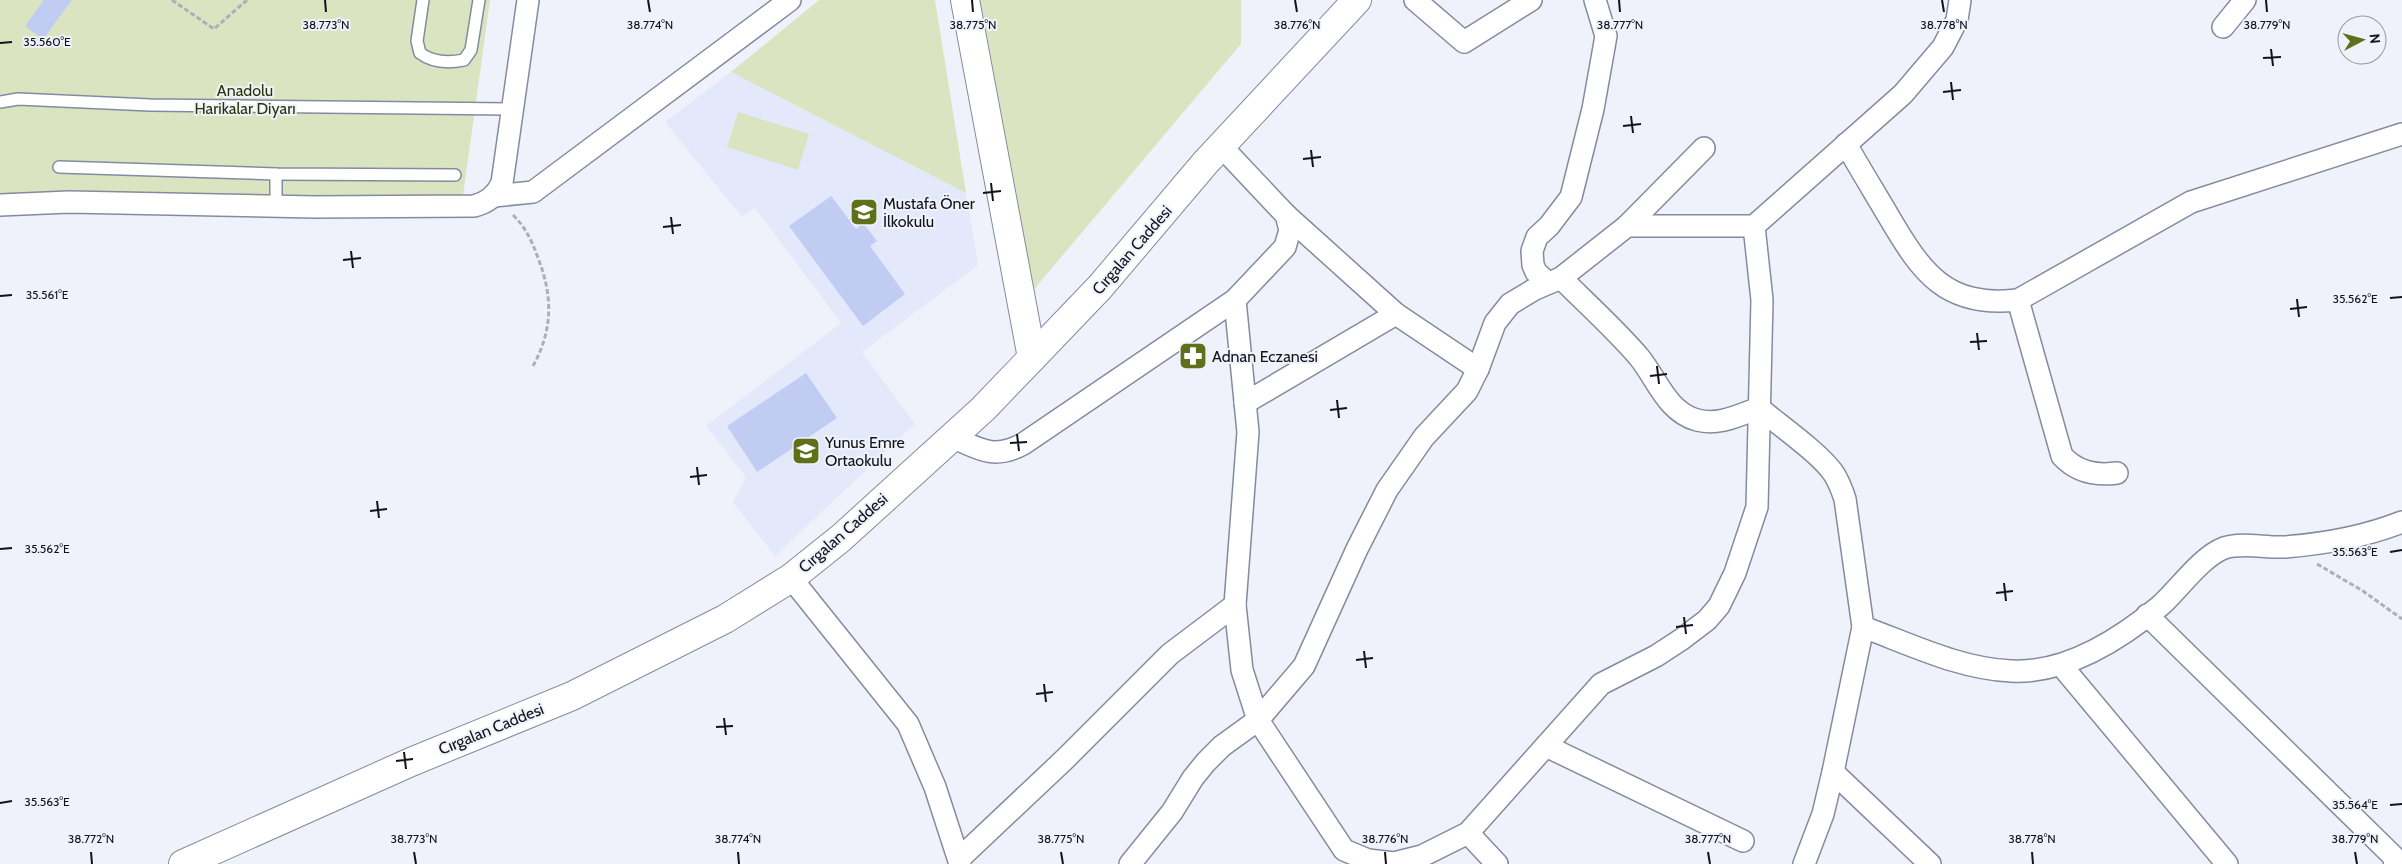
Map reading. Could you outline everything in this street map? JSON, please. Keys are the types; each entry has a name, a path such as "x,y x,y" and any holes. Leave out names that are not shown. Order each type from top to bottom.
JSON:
{"street":[{"path":"494,196 503,176 528,0"},
{"path":"0,205 69,202 276,206 474,206 482,204 494,196 533,192 790,0"},
{"path":"965,0 1032,358"},
{"name":"Cırgalan Caddesi","path":"183,864 402,766 572,696 725,619 791,578 841,538 952,437 1032,358 1100,287 1221,146 1357,0"},
{"path":"1415,0 1464,42 1531,0"},
{"path":"1595,0 1606,36 1592,109 1571,197 1549,226 1537,237 1532,251 1532,265 1536,272 1554,281 1639,357 1672,405 1680,412 1698,420 1710,422 1722,421 1760,408"},
{"path":"1627,226 1754,226 1903,94 1943,47 1956,20 1960,0"},
{"path":"2224,27 2245,0"},
{"path":"1846,144 1910,252 1931,277 1944,287 1973,299 1988,301 2018,300 2191,202 2402,134"},
{"path":"1221,146 1286,214 1396,314 1478,368"},
{"path":"1130,864 1172,812 1206,762 1222,746 1258,720 1304,666 1364,534 1387,490 1424,437 1467,391 1478,368 1490,333 1502,313 1522,296 1554,281 1627,226 1704,148"},
{"path":"952,437 987,452 1014,449 1235,300 1285,247 1290,230 1286,214"},
{"path":"1235,300 1248,432 1235,605 1242,670 1258,720 1344,850 1356,860 1380,863 1408,861 1446,846 1468,833 1600,684 1649,660 1682,639 1707,620 1719,606 1732,581 1757,507 1762,300 1754,226"},
{"path":"2018,300 2062,456 2083,471 2094,474 2117,473"},
{"path":"1245,403 1396,314"},
{"path":"1760,408 1824,462 1840,486 1845,499 1863,627 1833,772 1822,814 1804,864"},
{"path":"1863,627 1951,659 1993,669 2027,671 2060,665 2113,639 2148,615 2181,586 2208,558 2225,548 2243,546 2278,547 2329,542 2376,532 2402,522"},
{"path":"791,578 908,724 934,787 959,861 1170,654 1235,605"},
{"path":"2148,615 2393,856 2395,864"},
{"path":"2060,665 2227,864"},
{"path":"1546,746 1743,841"},
{"path":"1833,772 1930,864"},
{"path":"1468,833 1497,864"}],"lane":[{"path":"423,0 417,41 420,54 429,60 453,62 464,60 471,50 479,0"},
{"path":"0,102 18,99 150,106 512,109"},
{"path":"59,167 276,174 454,175"},
{"path":"276,174 276,206"}],"path":[{"path":"172,0 214,29 247,0"},
{"path":"494,196 526,228 546,279 550,309 549,324 540,353 532,366"},
{"path":"2316,563 2363,591 2402,619"}],"shaded area":[{"name":"Mustafa Öner İlkokulu","path":"731,72 966,193 978,265 862,352 915,424 775,556 733,502 746,477 706,426 841,323 755,208 742,217 665,122"}],"green space":[{"name":"Anadolu Harikalar Diyarı","path":"0,0 490,0 463,196 313,199 0,196"},
{"path":"819,0 935,0 966,193 731,72"},
{"path":"966,0 1241,0 1241,44 1019,307"},
{"path":"738,112 809,134 798,170 727,147"}],"building":[{"path":"44,0 72,0 43,39 25,26"},
{"path":"831,196 856,229 863,223 877,241 870,246 905,294 863,326 789,226"},
{"path":"806,373 837,418 757,472 727,426"}],"place":[{"name":"Mustafa Öner İlkokulu","path":"864,212"},
{"name":"Adnan Eczanesi","path":"1193,356"},
{"name":"Yunus Emre Ortaokulu","path":"806,451"}]}
